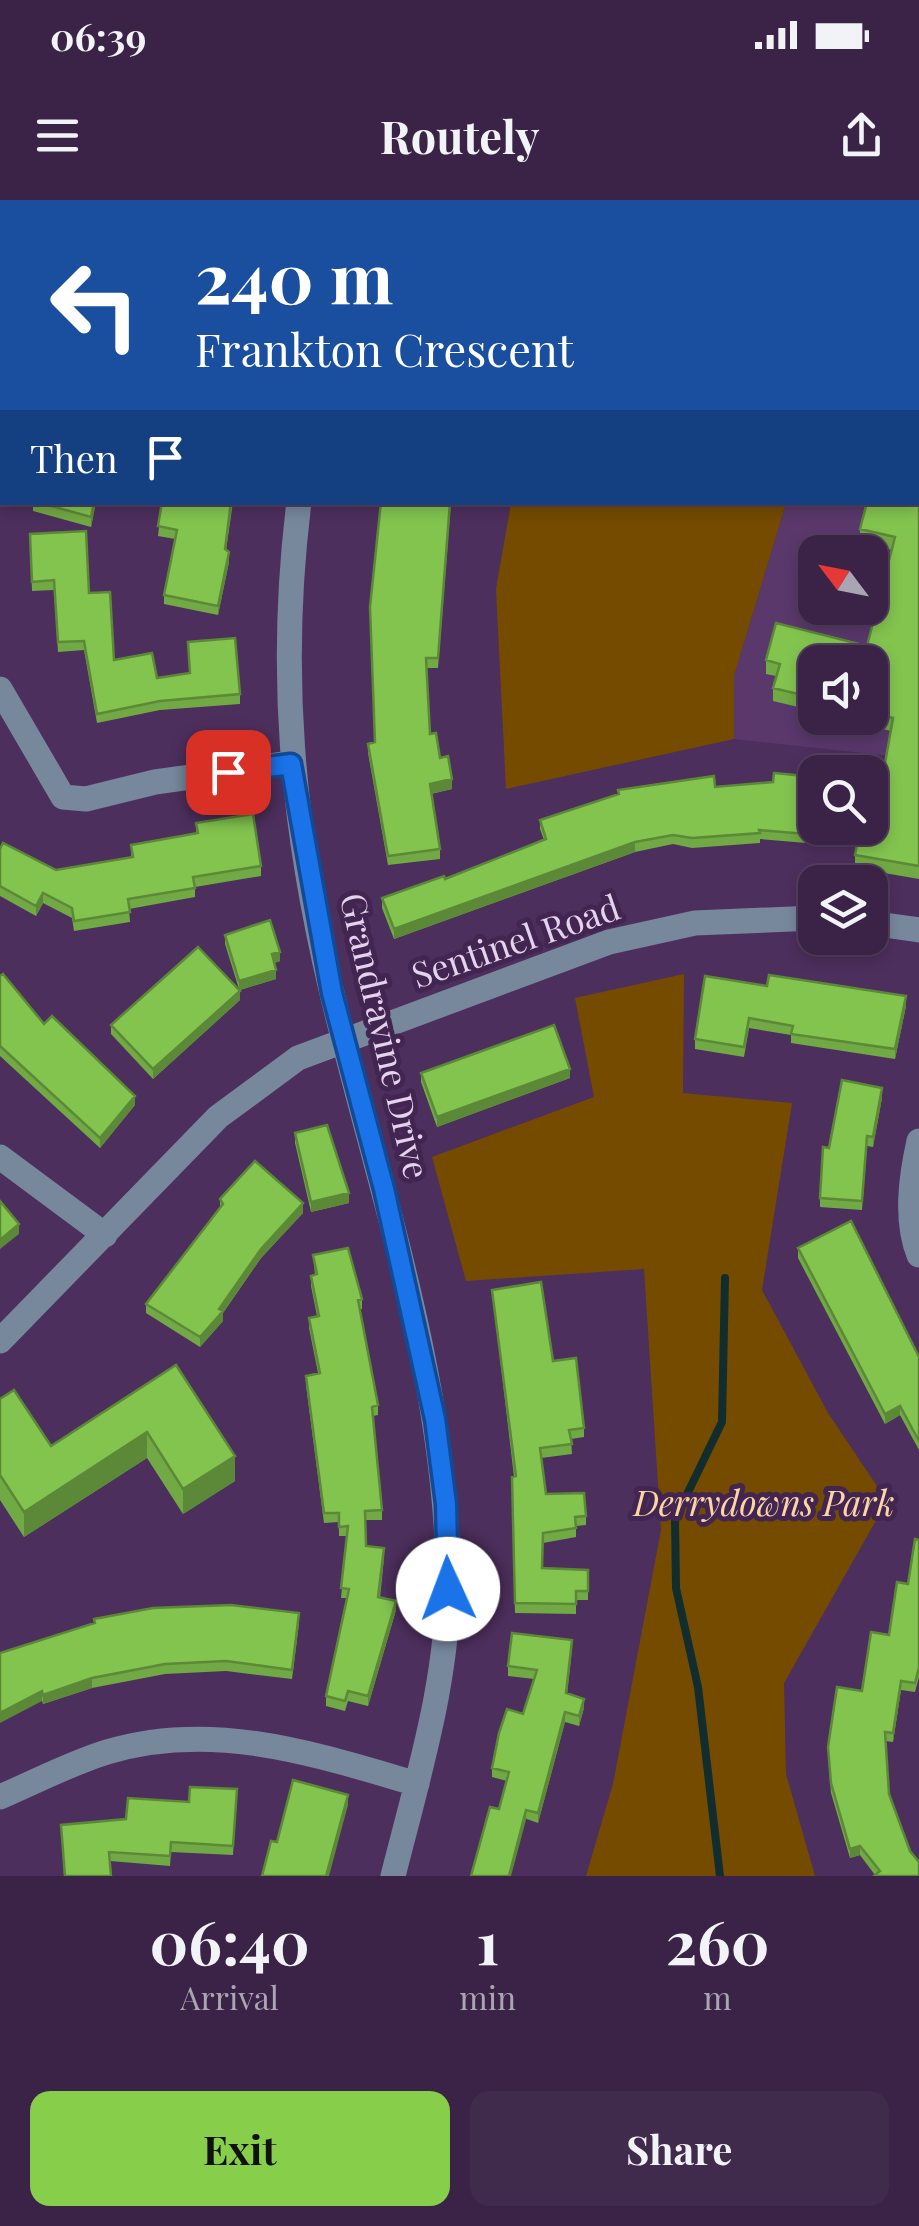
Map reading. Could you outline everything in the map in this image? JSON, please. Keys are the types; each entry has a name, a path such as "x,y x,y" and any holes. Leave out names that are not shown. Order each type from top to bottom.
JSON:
{"street":[{"name":"Grandravine Drive","path":"299,505 286,657 291,764 322,945 428,1384 446,1504 448,1589 440,1691 393,1876"},
{"path":"0,690 63,797 73,800 155,782 291,764"},
{"name":"Sentinel Road","path":"0,1340 174,1159 246,1094 298,1058 609,942 695,923 798,919"},
{"path":"888,926 919,930"},
{"path":"919,1141 912,1191 912,1238 919,1256"},
{"path":"0,1157 104,1234"},
{"path":"0,1796 107,1752 187,1737 288,1746 417,1784"}],"shaded area":[{"path":"785,505 919,505 919,759 734,739 734,676"}],"green space":[{"path":"511,505 785,505 734,676 734,739 506,789 496,589"},
{"name":"Derrydowns Park","path":"684,974 683,1093 792,1103 762,1290 828,1413 887,1501 784,1683 786,1774 815,1876 586,1876 613,1784 661,1530 644,1269 466,1281 432,1157 594,1097 575,998"}],"building":[{"path":"48,505 93,505 91,517"},
{"path":"162,505 231,505 225,549 229,552 218,606 164,595 177,530 158,526"},
{"path":"381,505 450,505 438,658 426,658 430,734 436,733 440,758 448,756 452,779 430,784 440,849 388,856 368,744 375,742 370,607"},
{"path":"866,505 919,505 919,866 855,855 857,845 888,845 886,755 893,718 888,717 888,645 867,645 872,625 888,625 888,564 895,537 860,529"},
{"path":"86,531 89,593 110,592 114,660 152,653 157,678 190,673 188,642 235,638 240,694 160,701 97,714 84,641 58,642 54,580 32,582 30,534"},
{"path":"776,623 863,645 798,645 798,694 773,688 780,664 766,660"},
{"path":"774,773 798,775 798,833 759,830 760,833 692,838 673,835 635,842 394,929 382,898 444,876 445,879 546,839 540,820 619,794 618,790 714,776 715,787 773,782"},
{"path":"253,814 261,866 193,877 195,888 128,899 130,912 74,921 72,908 43,893 36,906 0,886 3,843 56,870 133,857 131,845 198,833 196,823"},
{"path":"270,920 280,952 272,954 276,970 239,981 225,935"},
{"path":"198,947 240,991 153,1069 111,1025"},
{"path":"3,974 44,1024 52,1016 135,1096 100,1138 0,1046"},
{"path":"769,975 906,996 895,1049 791,1034 793,1026 749,1018 744,1047 695,1039 705,976 767,986"},
{"path":"554,1025 570,1069 437,1117 421,1073"},
{"path":"842,1080 882,1088 873,1137 867,1136 862,1201 820,1198 823,1147 829,1148"},
{"path":"327,1125 349,1193 311,1202 295,1133"},
{"path":"255,1161 303,1203 261,1249 219,1309 223,1311 200,1337 146,1304 223,1204 220,1199"},
{"path":"0,1201 19,1224 0,1240"},
{"path":"851,1221 919,1357 919,1441 900,1406 885,1414 798,1248"},
{"path":"348,1248 362,1299 358,1300 378,1405 372,1407 382,1510 365,1511 366,1546 384,1548 378,1597 396,1601 368,1696 348,1691 345,1701 326,1696 349,1589 341,1588 348,1526 339,1527 339,1513 324,1513 306,1376 320,1373 309,1318 319,1316 311,1276 317,1274 313,1255"},
{"path":"541,1282 553,1361 576,1358 584,1428 569,1430 572,1444 540,1448 546,1494 584,1493 586,1516 575,1517 576,1528 543,1533 542,1568 588,1570 588,1591 576,1591 576,1604 515,1603 512,1477 516,1476 492,1290"},
{"path":"176,1365 235,1456 183,1489 147,1432 24,1512 0,1475 0,1399 14,1390 51,1446"},
{"path":"915,1539 919,1540 919,1667 915,1683 901,1681 893,1733 885,1732 889,1794 910,1851 919,1862 919,1876 874,1876 880,1871 860,1846 850,1849 831,1783 828,1747 837,1687 862,1691 871,1632 889,1635 897,1582 908,1584"},
{"path":"231,1605 299,1613 292,1670 226,1661 165,1664 92,1678 43,1695 42,1691 0,1713 0,1653 95,1623 94,1619 153,1608"},
{"path":"512,1633 572,1640 566,1693 584,1699 579,1716 565,1712 538,1813 526,1810 509,1876 471,1876 490,1807 499,1809 509,1772 492,1768 499,1733 507,1709 523,1714 537,1670 508,1666"},
{"path":"293,1780 348,1795 326,1876 262,1876 271,1841 277,1842"},
{"path":"190,1787 237,1789 233,1846 171,1842 170,1856 109,1852 111,1876 65,1876 61,1825 126,1819 128,1798 189,1802"}],"waterway":[{"path":"720,1876 698,1687 676,1588 675,1519 722,1422 725,1278"}],"route":[{"path":"228,772 291,764 332,993 384,1189 435,1419 446,1504 448,1589"}]}
